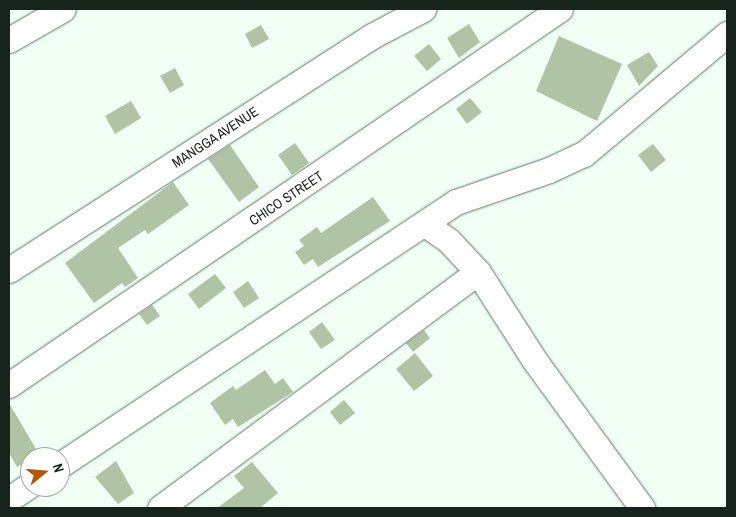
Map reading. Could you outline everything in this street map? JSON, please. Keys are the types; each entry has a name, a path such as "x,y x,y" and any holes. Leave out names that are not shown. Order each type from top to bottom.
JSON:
{"street":[{"path":"9,40 63,9"},
{"name":"MANGGA AVENUE","path":"9,270 372,36 423,9"},
{"name":"CHICO STREET","path":"9,385 560,9"},
{"path":"70,458 456,202 549,170 584,154 727,34"},
{"path":"425,224 449,241 478,272 535,361 642,508"},
{"path":"160,508 478,272"},
{"path":"9,499 20,492"}],"building":[{"path":"469,24 480,42 459,58 447,38"},
{"path":"261,25 269,39 252,48 245,34"},
{"path":"559,36 622,64 597,121 536,91"},
{"path":"429,44 441,59 427,71 414,56"},
{"path":"649,52 658,66 639,86 627,65"},
{"path":"175,68 184,85 170,93 160,76"},
{"path":"470,98 482,112 467,124 456,109"},
{"path":"131,101 141,118 115,134 105,116"},
{"path":"295,143 309,163 292,175 278,155"},
{"path":"653,144 666,160 651,172 638,155"},
{"path":"230,145 259,187 239,202 208,159"},
{"path":"173,182 189,205 148,234 145,230 118,248 138,278 125,287 122,283 94,303 65,263"},
{"path":"373,197 390,221 318,267 313,259 304,265 295,252 304,246 299,240 317,227 321,233"},
{"path":"215,274 226,288 199,309 188,294"},
{"path":"248,281 259,298 244,308 233,292"},
{"path":"152,305 160,316 147,325 139,314"},
{"path":"322,322 335,340 321,349 309,332"},
{"path":"424,330 430,338 413,352 406,343"},
{"path":"415,353 433,376 414,391 396,369"},
{"path":"265,370 275,384 283,378 293,392 238,427 233,419 225,425 210,403 233,386 236,390"},
{"path":"344,400 355,413 340,425 330,412"},
{"path":"9,403 35,447 20,447 20,465 17,467 9,453"},
{"path":"116,461 134,493 118,504 95,477"},
{"path":"252,462 278,493 260,508 217,508 244,488 234,476"}]}
